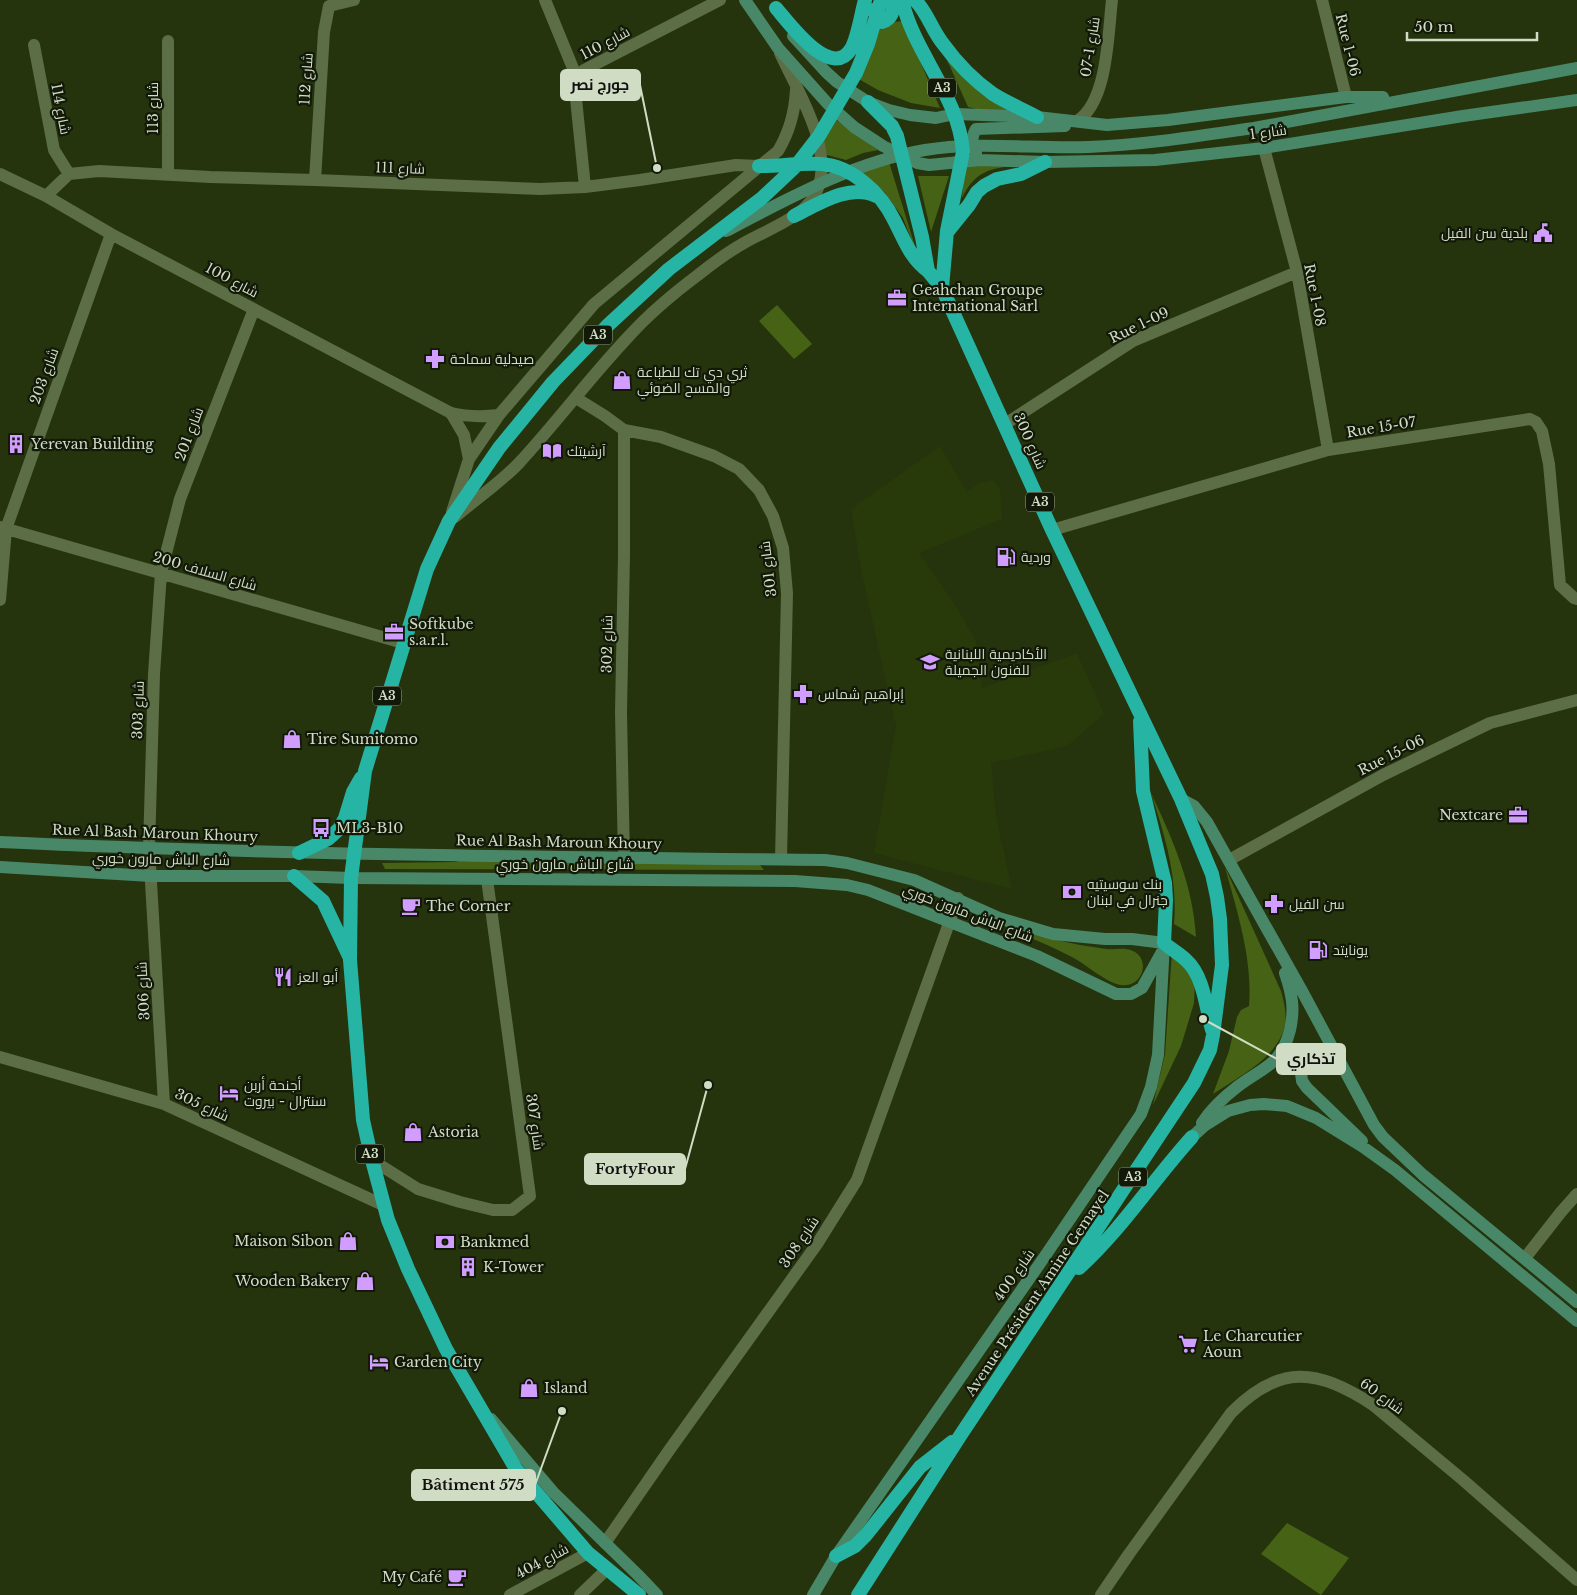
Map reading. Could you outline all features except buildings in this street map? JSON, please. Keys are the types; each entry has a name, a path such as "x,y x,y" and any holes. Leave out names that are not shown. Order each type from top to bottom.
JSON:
{"highway":[{"path":"867,0 882,22 890,18 894,0"},
{"path":"774,4 808,43 820,53 830,58 837,58 845,56 850,49 867,0"},
{"name":"A3","path":"639,1595 606,1570 588,1553 516,1469 482,1407 446,1349 408,1269 383,1205 363,1120 350,960 350,878 365,771 427,569 449,521 499,448 553,382 606,326 669,269 762,198 795,167 819,136 856,73 868,44 881,0"},
{"name":"A3","path":"902,0 906,19 955,114 962,144 961,162 947,231 942,288"},
{"path":"915,0 924,9 944,46 968,72 994,94 1037,118"},
{"path":"868,102 892,126 902,155 922,237 928,271"},
{"path":"947,231 984,186 997,179 1021,174 1045,162"},
{"name":"شارع 300","path":"759,166 821,164 840,169 855,176 887,207 914,258 942,288 1052,530 1140,715"},
{"path":"794,216 821,203 850,193 864,192 879,198"},
{"path":"1140,715 1143,791 1158,847 1165,883 1164,947 1187,960 1194,968 1202,988 1213,1035"},
{"name":"Avenue Président Amine Gemayel","path":"858,1595 960,1436 1064,1282 1194,1083 1210,1050 1222,965 1222,943 1217,897 1212,874 1181,799 1140,715"},
{"path":"299,853 328,840 340,829 353,792 365,771"},
{"path":"294,876 323,901 350,960"},
{"path":"1064,1282 1096,1253 1192,1137"},
{"path":"836,1556 855,1546 866,1535 920,1466 960,1436"}],"main road":[{"name":"شارع 1","path":"745,0 778,48 828,104 854,126 883,146 917,162 929,164 980,160 1045,162 1155,160 1264,148 1577,100"},
{"name":"شارع 1","path":"774,4 791,34 817,64 837,82 868,102 910,115 936,118 955,114 1037,118 1107,125 1168,120 1346,97 1413,97"},
{"name":"شارع 1","path":"712,238 808,189 887,160 924,150 957,147 1060,148 1110,146 1201,135 1577,68"},
{"path":"980,160 972,144 972,136 976,129 1107,125"},
{"path":"1181,799 1194,806 1200,812 1229,860 1374,1125 1423,1175 1577,1302"},
{"name":"Rue Al Bash Maroun Khoury","path":"0,842 299,853 624,859 825,860 847,863 914,880 958,898 999,918 1053,934 1105,939 1132,939 1164,947"},
{"name":"شارع الباش مارون خوري","path":"0,867 151,876 795,881 847,885 868,890 949,921 1037,956 1109,992 1124,995 1137,992 1146,982 1164,947"},
{"path":"1192,1137 1219,1102 1238,1086 1264,1070 1281,1054 1287,1044 1292,1021 1292,994 1269,932"},
{"name":"شارع 400","path":"813,1595 836,1556 1043,1259 1141,1114 1151,1087 1158,1055 1164,947"},
{"path":"1348,1077 1331,1058 1324,1054 1316,1052 1309,1054 1300,1065 1302,1081 1307,1088 1379,1158 1577,1321"},
{"path":"1192,1137 1204,1126 1228,1111 1250,1105 1286,1106 1316,1118 1379,1158"},
{"name":"A3","path":"482,1407 553,1492 657,1595"}],"street":[{"name":"شارع 112","path":"315,180 324,32 329,6 354,0"},
{"path":"545,0 577,78"},
{"name":"شارع 110","path":"585,187 575,89 577,78 584,70 720,0"},
{"name":"شارع 1-07","path":"1077,121 1088,110 1101,83 1112,0"},
{"name":"Rue 1-06","path":"1322,0 1346,97"},
{"name":"شارع 113","path":"168,41 168,174"},
{"name":"شارع 114","path":"34,45 54,150 69,174"},
{"path":"449,521 517,464 631,334 685,285 734,249 794,216 808,205 818,188 821,153 814,125 778,48"},
{"path":"449,521 469,460 499,414 594,304 778,151 785,139 795,105 796,89"},
{"name":"Rue 1-08","path":"1264,148 1297,272 1328,450"},
{"name":"شارع 111","path":"69,174 99,171 540,189 585,187 736,165 759,166"},
{"name":"شارع 100","path":"0,174 46,196 111,234 451,413"},
{"path":"46,196 69,174"},
{"name":"شارع 203","path":"0,600 3,528 111,234"},
{"name":"Rue 1-09","path":"1005,424 1133,341 1297,272"},
{"name":"شارع 201","path":"161,574 180,499 254,309"},
{"name":"شارع 301","path":"576,398 624,430 668,440 714,456 739,469 759,490 774,516 783,548 787,593 781,860"},
{"path":"451,413 467,417 499,414"},
{"path":"451,413 464,435 468,447 469,460"},
{"name":"Rue 15-07","path":"1052,530 1328,450 1530,419 1536,422 1542,431 1549,464 1560,585 1574,598 1577,598"},
{"name":"شارع 302","path":"624,430 621,713 624,859"},
{"name":"200 شارع السلاف","path":"3,528 403,643"},
{"name":"شارع 303","path":"151,876 149,848 154,674 161,574"},
{"name":"Rue 15-06","path":"1229,860 1383,775 1490,722 1577,700"},
{"name":"شارع 306","path":"151,876 164,1104"},
{"name":"شارع 307","path":"372,1160 418,1189 493,1210 512,1210 530,1196 486,879"},
{"name":"شارع 308","path":"604,1543 817,1244 857,1180 958,898"},
{"name":"شارع 305","path":"0,1057 164,1104 383,1205"},
{"path":"1525,1258 1577,1194"},
{"name":"شارع 60","path":"1101,1595 1140,1538 1232,1413 1246,1398 1263,1387 1281,1378 1302,1376 1337,1386 1356,1394 1373,1405 1463,1480 1577,1580"},
{"name":"شارع 404","path":"510,1595 588,1553"},
{"path":"580,1595 606,1570"}],"shaded area":[{"path":"903,21 940,108 911,103 878,90 857,78 879,24"},
{"path":"943,51 1019,119 968,107"},
{"path":"835,119 878,150 863,153 846,160 827,155 820,142"},
{"path":"889,162 918,256 903,218 885,193 860,171"},
{"path":"1017,165 998,168 984,173 972,182 962,198 964,166"},
{"path":"918,176 949,176 931,232"},
{"path":"777,305 812,344 794,359 759,321"},
{"name":"الأكاديمية اللبنانية للفنون الجميلة","path":"940,446 967,492 979,483 993,480 1000,488 1002,519 919,553 954,603 976,641 982,688 1077,653 1104,714 1067,746 991,763 996,816 1012,889 874,853 896,726 861,569 851,509"},
{"path":"1151,793 1181,863 1191,899 1196,937 1174,924 1175,907 1172,874 1161,825"},
{"path":"470,858 755,859 764,870 385,869 382,863 455,862"},
{"path":"1225,867 1281,991 1286,1021 1281,1037 1266,1057 1256,1066 1213,1094 1229,1051 1237,1017 1241,1010 1249,1006 1250,989 1243,936"},
{"path":"988,919 1068,943 1133,951 1142,960 1142,972 1135,982 1129,985 1115,984 1078,960"},
{"path":"1172,952 1195,980 1194,1003 1181,1046 1153,1105 1165,1054"},
{"path":"1287,1523 1349,1558 1321,1595 1261,1554"}],"place":[{"name":"جورج نصر","path":"657,168"},
{"name":"بلدية سن الفيل","path":"1543,233"},
{"name":"Geahchan Groupe International Sarl","path":"897,298"},
{"name":"صيدلية سماحة","path":"435,359"},
{"name":"ثري دي تك للطباعة والمسح الضوئي","path":"622,380"},
{"name":"Yerevan Building","path":"16,444"},
{"name":"آرشيتك","path":"552,451"},
{"name":"وردية","path":"1006,557"},
{"name":"Softkube s.a.r.l.","path":"394,632"},
{"name":"الأكاديمية اللبنانية للفنون الجميلة","path":"930,662"},
{"name":"إبراهيم شماس","path":"803,694"},
{"name":"Tire Sumitomo","path":"292,739"},
{"name":"Nextcare","path":"1518,815"},
{"name":"ML3-B10","path":"321,828"},
{"name":"بنك سوسيتيه جنرال في لبنان","path":"1072,892"},
{"name":"سن الفيل","path":"1274,904"},
{"name":"The Corner","path":"411,906"},
{"name":"يونايتد","path":"1318,950"},
{"name":"أبو العز","path":"283,977"},
{"name":"تذكاري","path":"1203,1019"},
{"name":"FortyFour","path":"708,1085"},
{"name":"أجنحة أربن سنترال - بيروت","path":"229,1093"},
{"name":"Astoria","path":"413,1132"},
{"name":"Maison Sibon","path":"348,1241"},
{"name":"Bankmed","path":"445,1242"},
{"name":"K-Tower","path":"468,1267"},
{"name":"Wooden Bakery","path":"365,1281"},
{"name":"Le Charcutier Aoun","path":"1188,1344"},
{"name":"Garden City","path":"379,1362"},
{"name":"Island","path":"529,1388"},
{"name":"Bâtiment 575","path":"562,1411"},
{"name":"My Café","path":"457,1577"}]}
